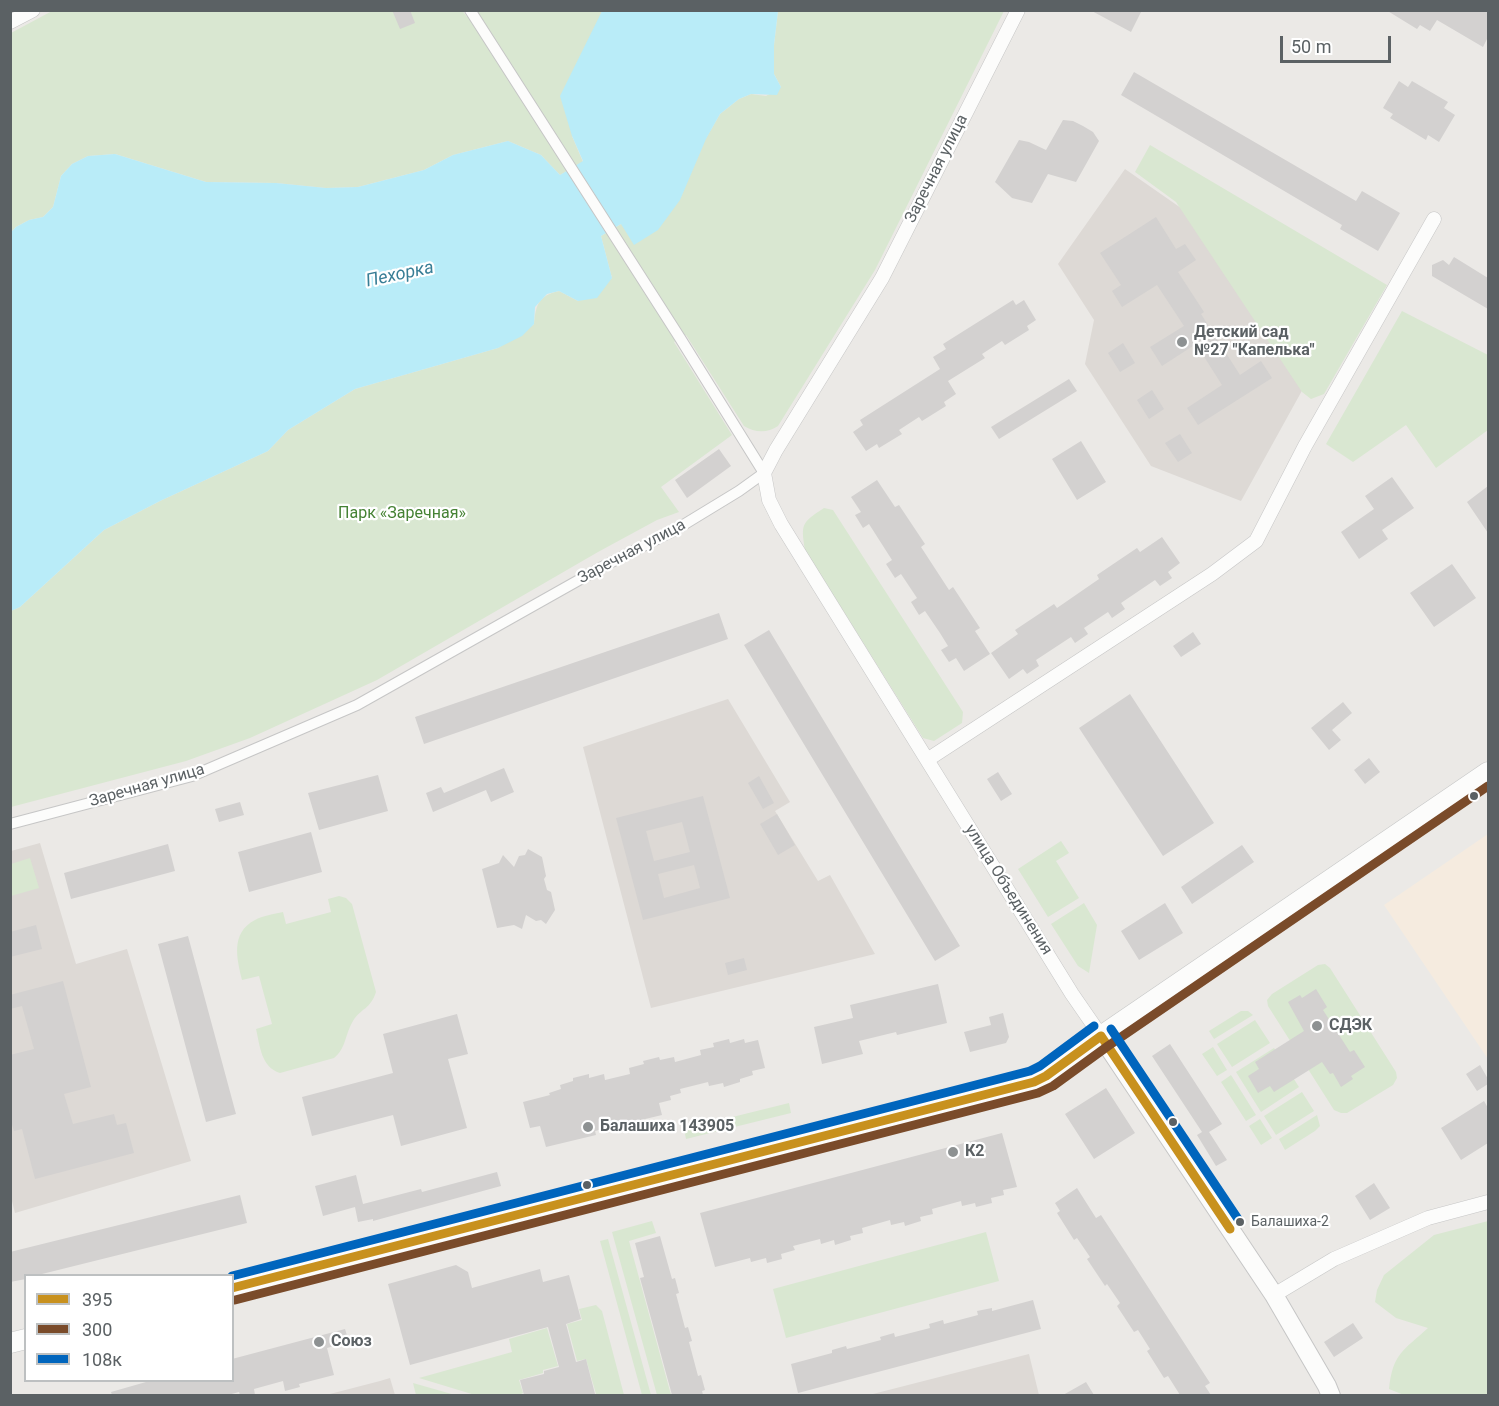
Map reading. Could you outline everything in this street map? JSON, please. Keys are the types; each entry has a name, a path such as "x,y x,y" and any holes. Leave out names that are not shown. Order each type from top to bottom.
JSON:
{"main road":[{"path":"234,1287 1034,1082 1046,1076 1488,772"}],"street":[{"path":"10,22 33,10"},
{"name":"Заречная улица","path":"10,824 192,776 357,705 602,567 675,530 764,473 882,278 1018,10"},
{"path":"471,12 764,473"},
{"path":"927,760 1212,574 1256,541 1305,446 1434,219"},
{"name":"улица Объединения","path":"764,473 769,500 781,525 1072,994 1274,1295 1331,1395"},
{"path":"1274,1295 1334,1258 1428,1218 1488,1202"}],"shaded area":[{"name":"Детский сад №27 \"Капелька\"","path":"1125,169 1191,215 1304,387 1241,501 1151,466 1085,364 1094,320 1058,264"},
{"path":"728,699 790,802 775,811 818,881 830,875 875,954 651,1008 583,747"},
{"path":"1488,834 1488,1059 1384,905"},
{"path":"40,843 76,964 127,949 191,1161 15,1213 11,1197 11,851"},
{"path":"1029,1354 1039,1395 869,1395"},
{"path":"390,1378 395,1395 326,1395 380,1381"}],"green space":[{"path":"462,10 467,17 476,10 602,11 572,136 583,162 560,175 541,155 508,141 453,155 424,170 358,187 326,188 276,183 206,182 115,154 88,156 72,164 61,176 53,207 43,217 29,220 11,232 11,33 52,11"},
{"name":"Парк «Заречная»","path":"778,11 1004,11 875,270 778,426 761,431 744,426 686,335 674,342 732,435 661,487 679,512 657,520 598,552 377,680 250,738 186,761 11,807 11,611 20,607 104,530 160,501 268,451 288,430 355,389 498,348 534,324 537,307 542,299 559,291 578,301 612,278 601,236 621,224 706,138 720,114 739,99 751,94 766,96 781,87 774,74 774,45"},
{"path":"1150,145 1387,285 1324,394 1311,399 1302,392 1176,202 1135,172"},
{"path":"1402,311 1488,355 1488,430 1436,468 1406,425 1353,462 1326,444"},
{"path":"824,508 833,510 963,712 962,723 934,741 923,738 805,550 804,525"},
{"path":"1061,841 1069,853 1056,861 1079,898 1048,917 1018,869"},
{"path":"30,858 39,888 11,896 11,864"},
{"path":"339,896 346,898 352,904 376,992 368,1006 353,1021 341,1050 334,1058 280,1073 269,1066 260,1049 256,1029 272,1024 259,976 242,980 237,955 239,939 247,925 265,916 283,912 286,924 331,912 328,899"},
{"path":"1084,903 1097,925 1089,973 1078,966 1051,924"},
{"path":"1325,964 1330,968 1396,1072 1397,1078 1393,1085 1347,1113 1334,1110 1268,1006 1267,1000 1272,994 1318,965"},
{"path":"1241,1011 1248,1011 1253,1015 1214,1039 1209,1031"},
{"path":"1255,1020 1270,1043 1232,1067 1217,1044"},
{"path":"1213,1047 1227,1070 1217,1076 1202,1054"},
{"path":"1274,1048 1299,1087 1261,1112 1236,1072"},
{"path":"1231,1075 1256,1115 1246,1121 1221,1082"},
{"path":"1302,1092 1314,1111 1276,1135 1264,1116"},
{"path":"789,1103 791,1113 686,1139 684,1129"},
{"path":"1317,1115 1320,1126 1285,1150 1279,1139"},
{"path":"1260,1119 1272,1138 1261,1145 1249,1126"},
{"path":"652,1221 656,1233 629,1241 671,1395 657,1395 612,1232"},
{"path":"1488,1221 1488,1395 1404,1395 1389,1389 1397,1360 1406,1348 1428,1328 1396,1318 1375,1302 1377,1290 1384,1275 1434,1235"},
{"path":"986,1232 999,1281 786,1338 773,1289"},
{"path":"608,1239 651,1395 642,1395 600,1241"},
{"path":"596,1305 602,1311 624,1395 592,1395 596,1394 586,1359 577,1361 567,1324 582,1320 579,1309"},
{"path":"547,1328 558,1366 519,1380 523,1393 519,1395 475,1395 419,1378 512,1352 509,1339"},
{"path":"413,1383 455,1395 416,1395"}],"water":[{"name":"Пехорка","path":"602,11 778,11 774,45 774,74 781,87 777,95 751,94 739,99 720,114 706,139 680,200 658,230 634,245 621,224 601,236 612,278 597,298 578,301 559,291 547,294 535,307 534,324 522,336 498,348 355,389 288,430 268,451 160,501 104,530 20,607 11,611 11,232 29,220 43,217 53,207 61,176 72,164 88,156 115,154 206,182 276,183 326,188 358,187 424,170 453,155 508,141 541,155 560,175 583,161 572,136 560,96"}],"building":[{"path":"392,10 410,10 415,23 400,29"},
{"path":"1090,10 1142,10 1131,32"},
{"path":"1386,10 1488,10 1488,37 1483,47 1437,20 1430,31 1420,25 1417,29"},
{"path":"1134,72 1356,201 1362,191 1400,213 1378,251 1340,229 1342,225 1121,95"},
{"path":"1399,81 1408,87 1412,81 1448,102 1444,108 1455,115 1439,142 1428,135 1426,140 1390,118 1393,114 1383,108"},
{"path":"1063,120 1073,121 1083,126 1093,132 1099,141 1076,182 1048,174 1032,203 1012,198 995,182 1019,140 1046,150"},
{"path":"1156,217 1176,249 1185,244 1196,260 1178,272 1204,312 1201,314 1240,375 1261,361 1272,378 1198,425 1187,408 1222,385 1196,344 1162,366 1150,347 1184,326 1157,285 1122,307 1112,291 1121,285 1100,253"},
{"path":"1454,257 1488,278 1488,309 1432,276 1432,265 1443,260 1449,265"},
{"path":"1013,300 1016,305 1024,300 1036,320 1027,326 1029,330 1005,345 1002,341 982,354 985,358 948,381 956,394 944,402 946,406 922,421 919,417 899,430 902,434 879,448 877,444 866,451 853,432 863,425 860,420 940,369 933,357 946,349 943,344"},
{"path":"1123,343 1135,363 1120,372 1108,353"},
{"path":"1069,379 1077,391 999,439 991,427"},
{"path":"1152,390 1164,409 1149,419 1137,400"},
{"path":"1180,434 1192,453 1178,462 1165,443"},
{"path":"1081,441 1106,482 1077,500 1052,459"},
{"path":"719,449 731,466 687,498 675,480"},
{"path":"1392,477 1414,508 1382,530 1388,539 1359,559 1341,532 1374,509 1365,496"},
{"path":"877,480 895,507 899,505 925,544 921,547 949,590 953,587 980,628 975,631 990,654 964,671 956,658 949,662 941,650 948,646 940,633 925,611 919,615 911,602 917,598 901,574 895,578 886,564 892,560 869,524 863,528 855,515 861,512 851,497"},
{"path":"1488,486 1488,533 1467,502"},
{"path":"1162,537 1180,563 1168,572 1172,578 1160,586 1155,580 1121,603 1125,609 1112,618 1108,612 1084,628 1088,634 1075,643 1071,637 1036,660 1039,666 1027,674 1023,669 1009,679 991,653 1018,634 1015,630 1054,604 1057,608 1099,579 1097,575 1137,548 1140,552"},
{"path":"1452,564 1476,598 1434,627 1410,593"},
{"path":"719,613 728,639 424,744 415,717"},
{"path":"769,630 960,946 935,961 744,645"},
{"path":"1193,632 1201,644 1181,657 1173,646"},
{"path":"1130,694 1214,823 1163,856 1079,728"},
{"path":"1343,702 1352,713 1332,730 1341,740 1329,750 1311,728"},
{"path":"1369,758 1380,772 1365,784 1354,770"},
{"path":"504,768 514,792 491,802 486,790 433,812 426,793 441,787 444,793"},
{"path":"998,772 1012,794 1001,801 987,779"},
{"path":"378,775 388,811 319,830 308,793"},
{"path":"759,776 774,803 763,809 748,783"},
{"path":"703,796 730,898 643,920 616,818","holes":["682,822 690,852 654,861 646,831","694,865 700,888 664,898 658,874"]},
{"path":"240,802 244,815 219,822 215,809"},
{"path":"777,814 795,845 778,855 760,824"},
{"path":"311,832 322,872 249,892 238,852"},
{"path":"168,844 175,871 71,899 64,873"},
{"path":"1242,845 1254,862 1192,904 1181,887"},
{"path":"528,849 542,857 546,876 544,879 547,890 551,892 555,910 546,924 526,915 522,929 514,925 497,928 482,869 499,863 503,855 514,867 519,856 525,855"},
{"path":"1165,903 1183,933 1139,960 1121,931"},
{"path":"36,925 42,949 10,957 10,932"},
{"path":"188,936 236,1114 206,1122 158,944"},
{"path":"744,958 747,970 728,975 725,963"},
{"path":"63,981 91,1087 64,1094 73,1124 114,1114 117,1125 126,1123 134,1153 35,1179 22,1129 14,1131 10,1118 10,1055 34,1049 22,1006 10,1009 10,995"},
{"path":"938,984 947,1023 859,1041 863,1054 822,1064 814,1027 853,1018 850,1005"},
{"path":"1316,989 1327,1007 1323,1010 1350,1052 1354,1050 1365,1067 1351,1076 1353,1079 1341,1087 1333,1073 1330,1074 1322,1062 1274,1092 1270,1086 1258,1093 1248,1076 1259,1069 1255,1062 1304,1031 1288,1002 1300,995 1302,998"},
{"path":"1003,1013 1009,1037 1006,1043 970,1052 964,1032 991,1025 989,1017"},
{"path":"457,1014 468,1054 448,1059 467,1128 401,1146 393,1115 312,1136 302,1097 393,1073 383,1034"},
{"path":"729,1039 730,1043 744,1039 745,1043 758,1040 765,1068 752,1071 753,1075 724,1087 723,1083 709,1086 708,1082 680,1089 681,1093 670,1096 671,1100 659,1103 662,1115 595,1131 596,1135 546,1147 540,1126 530,1128 523,1102 550,1095 549,1093 561,1089 560,1085 573,1081 573,1078 589,1074 589,1078 604,1074 605,1080 630,1074 629,1068 644,1064 643,1061 659,1057 660,1060 674,1057 675,1062 701,1055 700,1050 714,1047 713,1043"},
{"path":"1170,1044 1222,1124 1209,1132 1227,1160 1216,1166 1197,1135 1202,1132 1152,1056"},
{"path":"1480,1065 1488,1079 1488,1084 1477,1091 1466,1074"},
{"path":"1106,1088 1135,1133 1094,1159 1065,1114"},
{"path":"1484,1101 1488,1108 1488,1143 1461,1160 1441,1128"},
{"path":"1002,1133 1017,1187 1003,1190 1004,1195 991,1198 992,1203 976,1207 975,1203 962,1206 961,1201 932,1209 933,1214 920,1217 921,1221 905,1226 904,1222 891,1225 890,1220 862,1228 863,1233 850,1236 851,1240 835,1245 834,1240 821,1244 820,1239 793,1246 795,1250 781,1254 782,1259 767,1263 766,1258 751,1262 750,1258 715,1267 700,1213"},
{"path":"497,1172 501,1186 373,1221 373,1219 358,1222 355,1207 323,1216 315,1186 356,1175 363,1204 421,1189 422,1192"},
{"path":"1374,1183 1390,1208 1370,1220 1355,1196"},
{"path":"1077,1188 1096,1218 1101,1215 1126,1253 1210,1383 1205,1386 1211,1395 1180,1395 1168,1376 1164,1378 1147,1351 1150,1349 1138,1330 1134,1332 1117,1306 1120,1303 1107,1284 1105,1286 1087,1259 1090,1257 1077,1238 1074,1240 1057,1213 1060,1211 1055,1203"},
{"path":"240,1195 247,1223 42,1274 24,1274 24,1279 10,1282 10,1252"},
{"path":"660,1236 672,1279 675,1278 679,1293 676,1294 685,1328 688,1327 692,1341 689,1342 698,1376 701,1375 705,1390 702,1391 703,1395 672,1395 640,1278 644,1277 635,1243"},
{"path":"456,1265 468,1272 472,1288 540,1269 543,1282 569,1275 581,1319 566,1324 576,1362 586,1359 595,1394 524,1395 520,1380 544,1374 544,1371 559,1367 548,1327 410,1365 388,1284"},
{"path":"1033,1300 1041,1329 798,1393 791,1364 832,1353 832,1350 846,1346 847,1349 881,1340 880,1337 894,1333 895,1337 930,1328 929,1324 943,1320 944,1324 978,1315 977,1311 992,1308 992,1311"},
{"path":"1353,1323 1363,1338 1334,1357 1324,1342"},
{"path":"345,1329 349,1342 327,1348 334,1375 299,1384 300,1387 285,1391 283,1381 254,1389 255,1395 240,1395 239,1392 228,1395 112,1395 111,1392 146,1382 234,1382 234,1358"},
{"path":"1086,1382 1094,1395 1063,1395"}],"transit line":[{"name":"300","path":"235,1300 1038,1093 1053,1086 1488,786"},
{"name":"108к","path":"234,1275 1030,1071 1094,1026"},
{"name":"108к","path":"1111,1029 1240,1222"},
{"name":"395","path":"1101,1036 1230,1229"},
{"name":"395","path":"234,1287 1034,1082 1046,1076 1101,1036"}],"place":[{"name":"Детский сад №27 \"Капелька\"","path":"1182,342"},
{"name":"СДЭК","path":"1317,1026"},
{"name":"Балашиха 143905","path":"588,1127"},
{"name":"К2","path":"953,1152"},
{"name":"Балашиха-2","path":"1240,1222"},
{"name":"Союз","path":"319,1342"}]}
